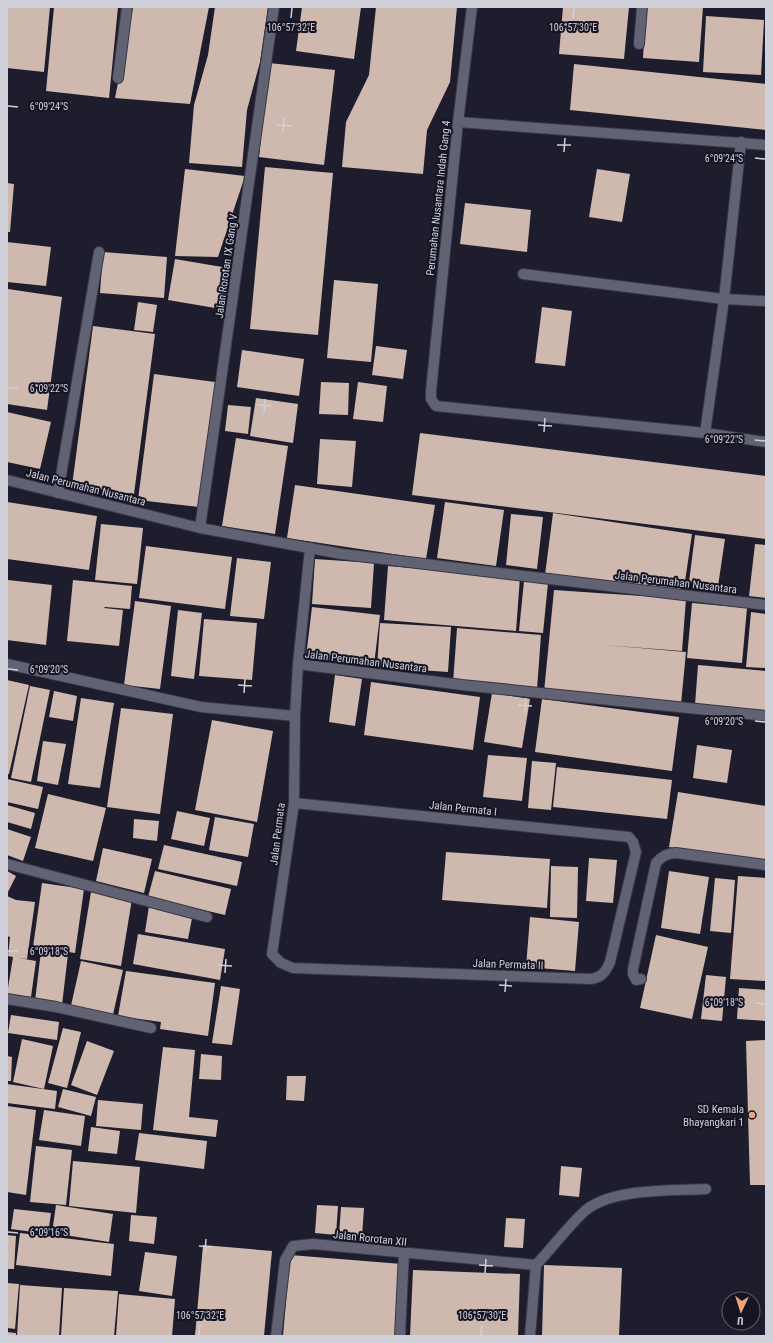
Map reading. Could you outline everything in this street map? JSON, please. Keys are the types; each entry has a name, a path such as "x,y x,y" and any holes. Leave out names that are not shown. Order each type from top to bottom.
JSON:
{"street":[{"path":"118,78 127,7"},
{"name":"Jalan Rorotan IX Gang V","path":"200,528 274,7"},
{"name":"Perumahan Nusantara Indah Gang 4","path":"472,7 458,122 431,399 436,406 705,433"},
{"path":"639,44 642,7"},
{"path":"458,122 766,144"},
{"path":"741,142 724,299 705,433 766,442"},
{"path":"58,493 99,252"},
{"path":"523,274 724,299 766,301"},
{"name":"Jalan Perumahan Nusantara","path":"7,480 200,528 349,555 766,605"},
{"name":"Jalan Perumahan Nusantara","path":"305,547 298,664 462,686 766,716"},
{"path":"7,664 201,707 295,716"},
{"name":"Jalan Permata","path":"272,954 294,803 295,716 298,664"},
{"name":"Jalan Permata I","path":"294,803 629,836"},
{"name":"Jalan Permata II","path":"272,954 280,963 293,968 591,979 600,977 606,972 610,962 636,852 633,842 629,836"},
{"path":"641,979 636,980 634,978 633,969 656,863 661,857 667,854 676,854 766,865"},
{"path":"7,864 207,917"},
{"path":"7,999 56,1007 151,1028"},
{"path":"530,1336 536,1265 586,1210 606,1199 633,1194 706,1188"},
{"name":"Jalan Rorotan XII","path":"276,1336 285,1260 293,1246 313,1244 536,1265"},
{"path":"400,1336 404,1253"}],"building":[{"path":"7,7 50,7 44,72 7,68"},
{"path":"54,7 118,7 109,98 46,91"},
{"path":"133,7 209,7 190,104 115,98"},
{"path":"215,7 268,7 260,62 247,110 242,167 189,163 194,105 208,55"},
{"path":"302,7 361,7 354,59 296,51"},
{"path":"376,7 457,7 450,82 427,130 423,174 342,167 346,122 369,75"},
{"path":"563,7 629,7 624,59 559,54"},
{"path":"646,7 703,7 699,62 643,58"},
{"path":"706,16 764,20 761,75 703,72"},
{"path":"269,63 335,70 324,165 259,157"},
{"path":"574,64 766,84 766,130 570,110"},
{"path":"265,167 333,173 318,335 250,329"},
{"path":"185,169 245,176 218,257 175,256"},
{"path":"597,169 630,174 622,222 589,217"},
{"path":"7,183 14,184 10,232 7,232"},
{"path":"465,203 531,210 527,252 460,244"},
{"path":"7,242 51,247 46,286 7,282"},
{"path":"103,252 167,257 164,298 100,293"},
{"path":"175,259 234,269 227,310 168,300"},
{"path":"334,280 378,284 371,362 327,358"},
{"path":"8,289 62,297 47,410 7,404"},
{"path":"138,302 157,305 153,332 134,330"},
{"path":"542,307 572,311 565,366 535,363"},
{"path":"93,326 155,334 134,494 72,486"},
{"path":"376,346 407,350 403,379 372,375"},
{"path":"242,350 304,359 299,396 237,387"},
{"path":"154,374 215,382 199,507 138,500"},
{"path":"321,382 349,383 348,415 319,414"},
{"path":"358,382 387,386 383,422 353,419"},
{"path":"256,398 298,404 293,443 250,436"},
{"path":"228,405 251,407 248,434 225,431"},
{"path":"7,412 51,422 40,469 7,462"},
{"path":"420,433 766,476 766,539 412,495"},
{"path":"236,438 288,446 275,534 222,526"},
{"path":"320,439 356,441 352,487 317,484"},
{"path":"295,485 435,505 426,559 287,538"},
{"path":"7,502 97,516 89,570 7,559"},
{"path":"445,502 504,510 496,566 437,558"},
{"path":"553,513 692,534 683,595 545,575"},
{"path":"511,514 543,517 537,569 506,565"},
{"path":"101,524 143,528 137,584 95,580"},
{"path":"695,535 725,539 718,586 689,582"},
{"path":"755,544 766,545 766,598 749,596"},
{"path":"146,546 232,557 225,609 139,598"},
{"path":"237,558 271,562 264,619 230,616"},
{"path":"315,559 374,563 371,608 312,604"},
{"path":"388,566 520,577 516,631 384,620"},
{"path":"8,580 52,585 46,645 7,640"},
{"path":"73,580 132,586 130,609 104,608 123,610 119,646 67,641"},
{"path":"524,581 548,583 543,633 519,631"},
{"path":"554,590 686,599 682,651 605,645 686,652 681,704 544,692"},
{"path":"135,601 171,606 160,689 124,685"},
{"path":"692,603 747,608 742,663 687,658"},
{"path":"312,607 380,615 374,665 306,657"},
{"path":"178,610 202,613 194,679 171,676"},
{"path":"751,612 766,614 766,668 746,667"},
{"path":"204,619 257,623 252,680 199,676"},
{"path":"380,623 451,627 448,672 377,667"},
{"path":"457,628 541,635 537,689 453,683"},
{"path":"698,665 766,671 766,711 695,705"},
{"path":"335,675 362,679 355,726 329,722"},
{"path":"7,680 29,685 9,774 7,774"},
{"path":"371,682 480,697 473,750 364,735"},
{"path":"30,686 50,690 31,782 11,778"},
{"path":"54,691 77,696 73,721 49,717"},
{"path":"492,693 530,699 522,748 484,742"},
{"path":"81,698 114,703 100,788 68,784"},
{"path":"542,699 679,717 672,771 535,752"},
{"path":"121,708 173,714 160,814 107,807"},
{"path":"212,720 273,731 257,822 195,810"},
{"path":"43,741 66,744 58,785 37,781"},
{"path":"697,745 732,750 727,783 693,778"},
{"path":"488,755 527,758 522,801 483,797"},
{"path":"532,761 556,763 551,810 528,808"},
{"path":"557,767 672,780 667,819 553,807"},
{"path":"7,779 43,787 38,809 7,802"},
{"path":"678,792 766,806 766,863 669,847"},
{"path":"48,794 106,808 93,861 35,848"},
{"path":"7,805 35,813 31,829 7,822"},
{"path":"177,811 210,818 204,846 171,839"},
{"path":"215,817 254,824 248,857 209,850"},
{"path":"134,819 159,821 157,841 133,838"},
{"path":"7,829 31,837 23,861 7,855"},
{"path":"164,845 242,862 237,886 158,869"},
{"path":"103,848 152,859 144,893 96,881"},
{"path":"446,852 550,859 547,908 442,900"},
{"path":"589,858 617,860 613,903 586,901"},
{"path":"551,866 578,867 577,918 550,917"},
{"path":"7,871 16,876 7,894"},
{"path":"155,871 231,889 225,915 148,897"},
{"path":"669,871 709,877 700,934 661,928"},
{"path":"738,876 766,878 766,981 730,979"},
{"path":"715,878 735,880 731,933 710,931"},
{"path":"42,883 84,889 75,953 33,947"},
{"path":"91,892 132,899 121,966 80,959"},
{"path":"7,896 16,900 35,902 27,959 19,958 36,961 31,997 7,994 13,957 8,956 10,937 7,936"},
{"path":"149,906 193,913 188,939 145,932"},
{"path":"530,917 579,922 575,971 526,967"},
{"path":"138,934 225,949 220,980 133,964"},
{"path":"656,935 708,947 692,1019 640,1008"},
{"path":"41,951 68,954 62,1005 35,1001"},
{"path":"81,961 123,970 112,1019 70,1010"},
{"path":"126,971 215,983 208,1036 160,1029 161,1022 118,1016"},
{"path":"706,975 726,977 722,1021 701,1019"},
{"path":"221,986 240,989 232,1045 212,1043"},
{"path":"739,988 766,990 766,1021 737,1019"},
{"path":"11,1015 59,1022 57,1040 8,1033"},
{"path":"63,1028 81,1032 67,1088 48,1083"},
{"path":"22,1039 53,1046 44,1089 13,1082"},
{"name":"SD Kemala Bhayangkari 1","path":"766,1040 766,1185 750,1185 746,1041"},
{"path":"87,1041 114,1051 97,1095 71,1085"},
{"path":"163,1047 195,1050 189,1117 218,1120 216,1137 153,1130"},
{"path":"201,1054 222,1056 221,1080 199,1079"},
{"path":"7,1056 12,1057 11,1081 7,1081"},
{"path":"287,1076 306,1076 304,1101 286,1100"},
{"path":"7,1084 57,1091 55,1109 7,1103"},
{"path":"63,1089 96,1097 91,1116 58,1107"},
{"path":"98,1100 143,1104 141,1130 96,1126"},
{"path":"7,1106 36,1110 26,1195 7,1192"},
{"path":"44,1110 85,1116 81,1146 39,1140"},
{"path":"91,1127 120,1131 117,1154 88,1151"},
{"path":"139,1133 207,1141 204,1169 135,1160"},
{"path":"36,1146 72,1150 66,1205 30,1202"},
{"path":"73,1161 140,1167 136,1213 69,1206"},
{"path":"561,1166 582,1168 579,1197 559,1195"},
{"path":"56,1205 113,1214 109,1242 52,1233"},
{"path":"317,1205 338,1206 336,1235 315,1233"},
{"path":"341,1207 364,1208 362,1236 339,1235"},
{"path":"14,1209 51,1213 48,1234 11,1229"},
{"path":"131,1215 157,1217 154,1244 129,1241"},
{"path":"506,1218 525,1219 523,1248 504,1247"},
{"path":"20,1233 114,1244 111,1276 16,1265"},
{"path":"7,1235 16,1236 14,1269 7,1269"},
{"path":"203,1245 272,1251 264,1336 195,1336"},
{"path":"145,1252 177,1256 172,1296 139,1291"},
{"path":"290,1255 402,1264 396,1336 283,1336"},
{"path":"544,1265 622,1268 619,1336 542,1336"},
{"path":"413,1270 520,1274 518,1336 410,1336"},
{"path":"7,1283 19,1284 15,1329 7,1328"},
{"path":"20,1285 62,1288 59,1336 17,1336"},
{"path":"64,1288 118,1291 114,1336 61,1336"},
{"path":"119,1294 175,1299 172,1336 116,1336"},
{"path":"7,1332 16,1333 16,1336 7,1336"}],"place":[{"name":"SD Kemala Bhayangkari 1","path":"752,1115"}]}
